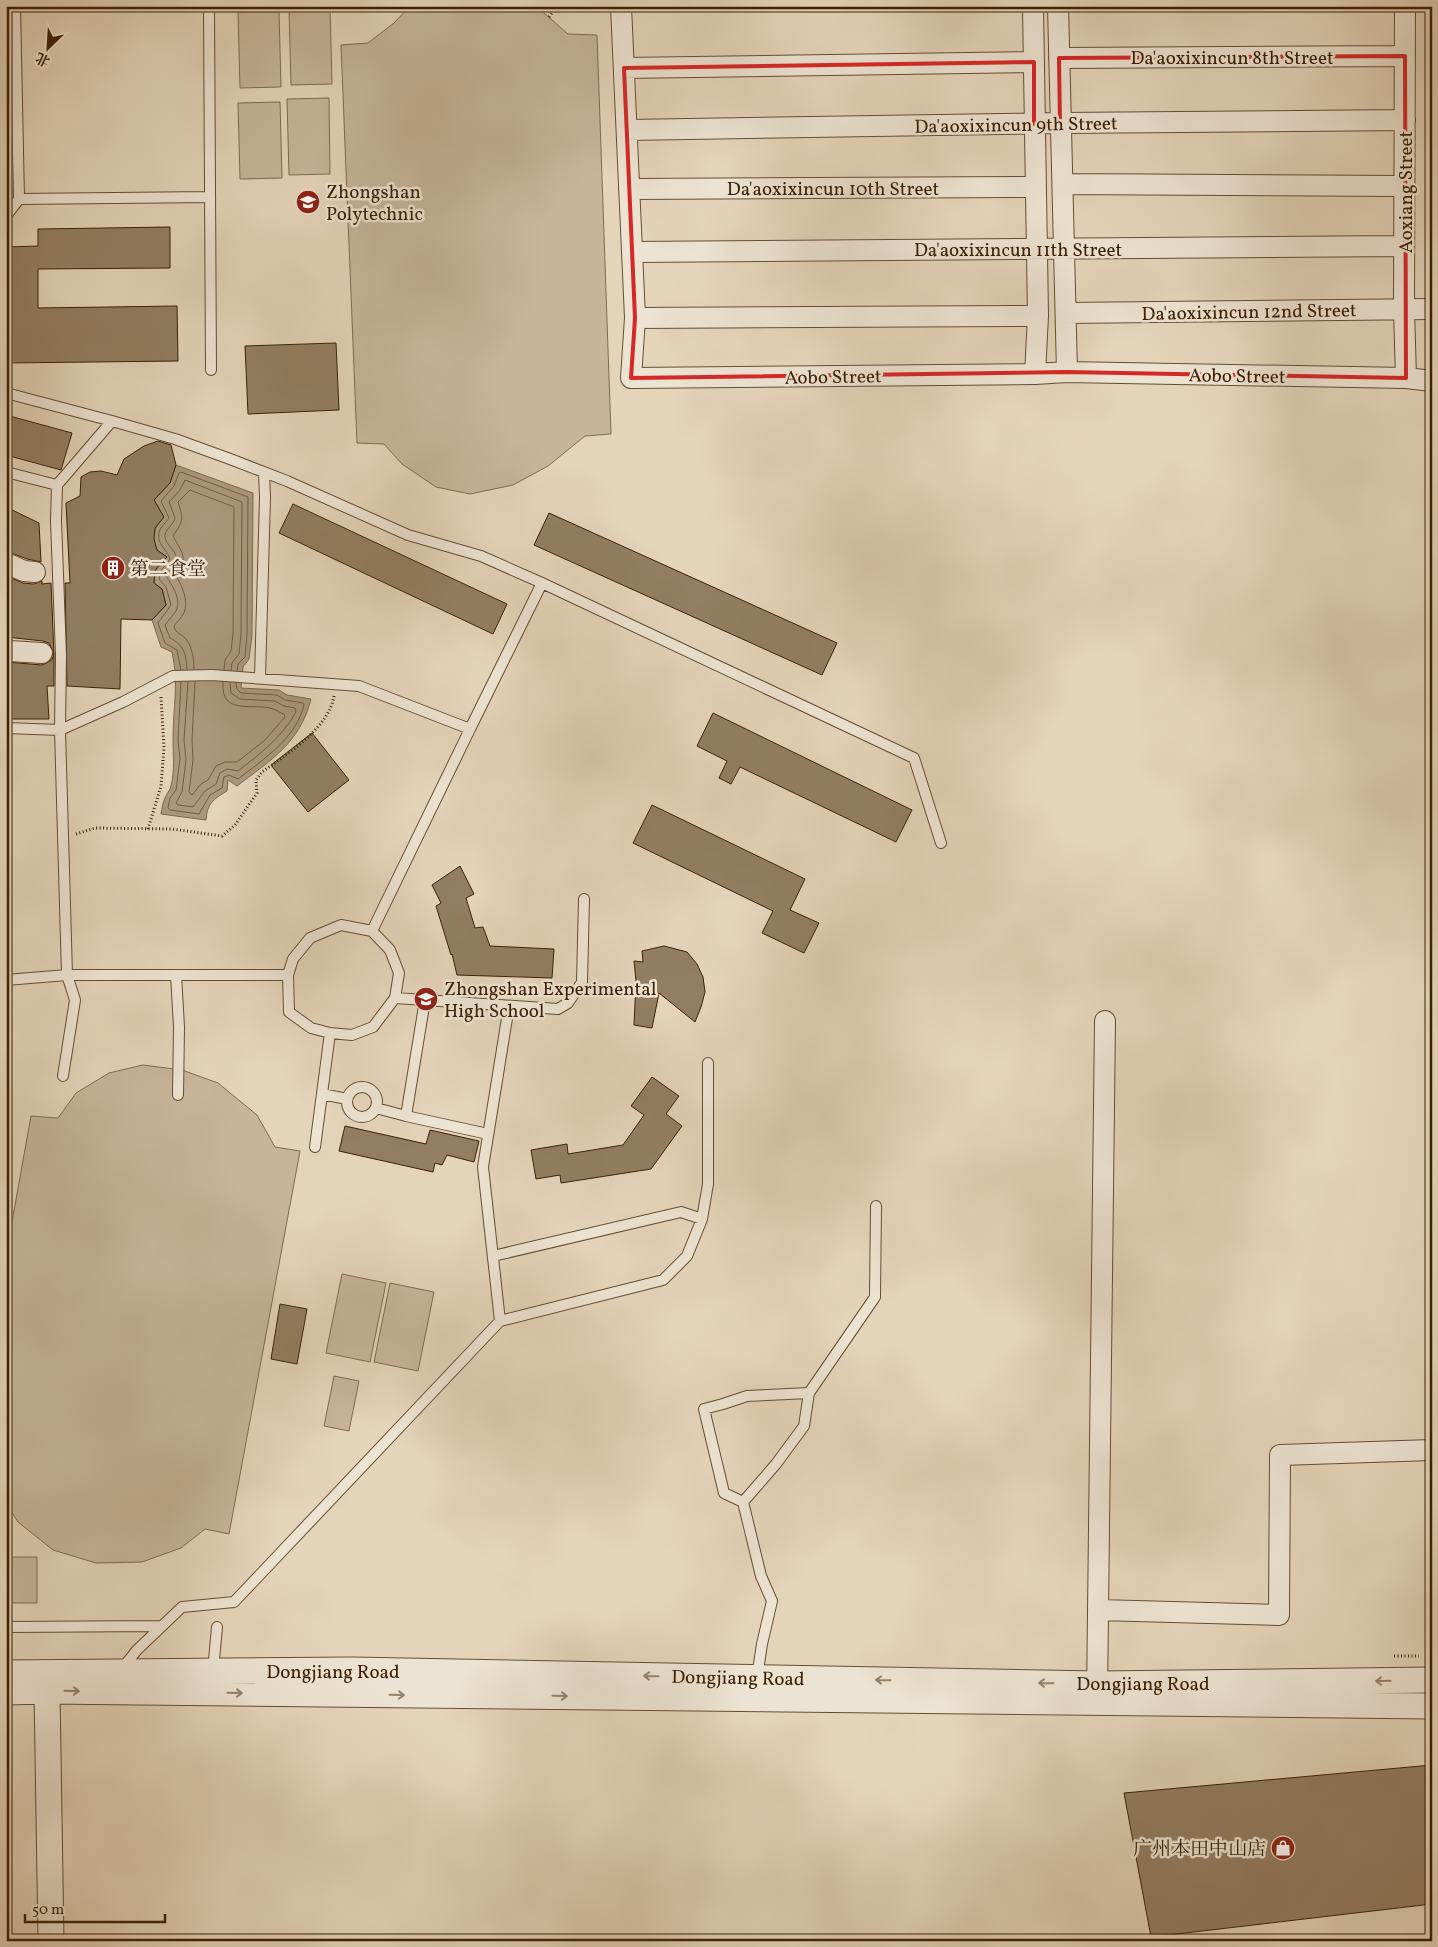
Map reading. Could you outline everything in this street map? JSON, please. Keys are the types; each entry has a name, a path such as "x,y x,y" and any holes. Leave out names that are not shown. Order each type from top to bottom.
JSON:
{"street":[{"name":"Aobo Street","path":"621,6 635,318 631,378 1035,374 1067,372 1406,378 1432,381"},
{"path":"1033,6 1038,316 1035,374"},
{"path":"1058,6 1067,372"},
{"name":"Aoxiang Street","path":"1406,6 1404,246 1406,378"},
{"name":"Da'aoxixincun 8th Street","path":"1059,58 1405,56"},
{"path":"624,68 1034,62"},
{"name":"Da'aoxixincun 9th Street","path":"627,130 1034,124 1060,122 1405,120"},
{"path":"1063,184 1405,186"},
{"name":"Da'aoxixincun 10th Street","path":"630,189 1036,187"},
{"name":"Da'aoxixincun 11th Street","path":"632,252 1404,246"},
{"name":"Da'aoxixincun 12nd Street","path":"1066,313 1432,310"},
{"path":"635,318 1038,316"},
{"path":"6,563 24,572 35,572"},
{"path":"6,650 42,653"},
{"path":"1097,1693 1105,1021"},
{"path":"1099,1610 1279,1615 1280,1454 1432,1450"},
{"name":"Dongjiang Road","path":"6,1692 46,1682 120,1671 363,1670 757,1678 1432,1706"},
{"name":"Dongjiang Road","path":"6,1673 46,1682 1097,1693 1432,1680"},
{"path":"46,1682 50,1941"}],"lane":[{"path":"6,216 19,199 15,6"},
{"path":"210,6 211,370"},
{"path":"19,199 210,197"},
{"path":"6,393 175,439 338,503 408,535 481,556 914,758 941,843"},
{"path":"62,1076 75,1000 67,975 60,730 61,655 56,521 57,485 112,421"},
{"path":"6,472 57,485"},
{"path":"260,678 264,473"},
{"path":"372,932 542,583"},
{"path":"6,728 60,730 173,676 212,675 359,686 470,729"},
{"path":"395,998 558,1009 568,1003 582,982 584,899"},
{"path":"341,925 372,932 390,950 399,973 395,998 373,1027 352,1035 330,1033 311,1028 289,1012 288,975 293,959 310,938 341,925"},
{"path":"6,980 67,975 288,975"},
{"path":"176,975 179,1027 178,1095"},
{"path":"406,1116 425,1000"},
{"path":"500,1321 483,1167 509,1006"},
{"path":"315,1147 330,1033"},
{"path":"120,1671 136,1650 182,1607 234,1602 500,1321 663,1280 687,1256 702,1219 708,1184 708,1063"},
{"path":"367,1087 372,1090 377,1098 376,1108 368,1116 358,1116 350,1111 347,1099 350,1092 354,1089 367,1087"},
{"path":"322,1094 347,1099"},
{"path":"376,1108 488,1134"},
{"path":"743,1502 776,1464 804,1426 809,1393 875,1297 876,1206"},
{"path":"493,1256 681,1212 702,1219"},
{"path":"757,1678 762,1644 772,1601 761,1576 743,1502 724,1492 704,1409 747,1396 809,1393"},
{"path":"6,1627 161,1626"},
{"path":"213,1671 217,1627"}],"path":[{"path":"549,17 557,6"},
{"path":"148,829 162,786 164,748 161,682"},
{"path":"64,838 95,828 172,829 222,836 235,825 257,794 256,780 262,772 320,725 332,705 335,684"},
{"path":"1394,1656 1422,1657"}],"highlighted area":[{"path":"1405,56 1406,378 1067,372 631,378 635,318 624,68 1034,62 1034,124 1060,123 1059,58"}],"shaded area":[{"path":"410,6 536,6 568,34 597,35 611,434 585,436 548,466 513,485 470,494 436,487 402,464 384,444 357,443 341,45 368,43 394,23"},
{"path":"330,8 332,84 291,85 289,9"},
{"path":"238,12 279,12 281,87 240,88"},
{"path":"329,98 330,174 289,175 287,99"},
{"path":"280,102 282,178 240,179 238,103"},
{"path":"143,1065 182,1070 218,1083 257,1115 275,1147 300,1151 229,1534 205,1529 181,1548 142,1562 96,1563 53,1550 18,1522 6,1503 6,1255 31,1116 58,1118 76,1093 109,1073"},
{"path":"342,1274 386,1283 370,1362 326,1353"},
{"path":"390,1283 434,1292 418,1371 374,1362"},
{"path":"334,1376 359,1381 349,1431 324,1426"},
{"path":"6,1557 37,1557 37,1603 6,1603"}],"water":[{"path":"176,465 253,493 252,635 249,659 243,667 241,688 279,690 287,695 311,699 300,728 292,739 272,759 237,786 228,780 227,791 209,806 206,820 161,814 164,800 171,787 173,774 175,674 172,652 161,647 152,620 166,605 162,589 154,583 155,571 165,559 154,546 153,541 154,532 164,517 154,500 170,483"}],"building":[{"path":"170,227 170,268 38,269 38,308 177,306 178,361 6,363 6,247 38,246 38,229"},
{"path":"336,343 339,410 248,414 245,346"},
{"path":"6,415 72,433 61,470 6,455"},
{"name":"第二食堂","path":"158,441 171,445 176,465 170,483 154,500 164,517 155,528 154,539 157,550 167,557 155,571 154,583 162,589 166,605 152,620 121,619 120,689 67,686 65,583 70,583 66,503 80,496 81,477 90,472 101,471 117,475 124,459 144,446"},
{"path":"293,504 507,604 493,634 279,533"},
{"path":"6,507 39,523 41,562 6,551"},
{"path":"549,513 837,643 822,675 534,545"},
{"path":"6,576 23,583 34,584 42,581 42,584 51,583 54,653 49,643 43,641 6,637"},
{"path":"54,653 54,686 47,686 49,719 6,719 6,662 42,665 52,660"},
{"path":"713,713 912,810 896,842 740,767 731,784 719,778 727,761 697,746"},
{"path":"312,733 349,780 308,812 271,765"},
{"path":"652,805 805,879 790,910 819,923 804,953 762,933 773,911 633,843"},
{"path":"460,866 474,894 466,898 475,928 483,927 490,946 554,949 552,978 457,975 436,906 441,903 432,885"},
{"path":"664,946 687,952 697,964 703,977 705,992 701,1007 695,1022 659,993 652,1028 634,1025 636,981 634,961 643,962 642,951"},
{"path":"652,1077 679,1096 666,1114 682,1126 651,1169 561,1183 560,1175 536,1179 531,1150 567,1144 568,1154 623,1145 644,1115 631,1106"},
{"path":"345,1126 426,1144 430,1130 479,1141 474,1162 447,1155 442,1165 435,1163 433,1172 339,1151"},
{"path":"280,1304 307,1309 297,1364 271,1359"},
{"name":"广州本田中山店","path":"1432,1765 1432,1904 1151,1937 1124,1793"}],"place":[{"name":"Zhongshan Polytechnic","path":"308,202"},
{"name":"第二食堂","path":"113,568"},
{"name":"Zhongshan Experimental High School","path":"426,999"},
{"name":"广州本田中山店","path":"1283,1848"}]}
